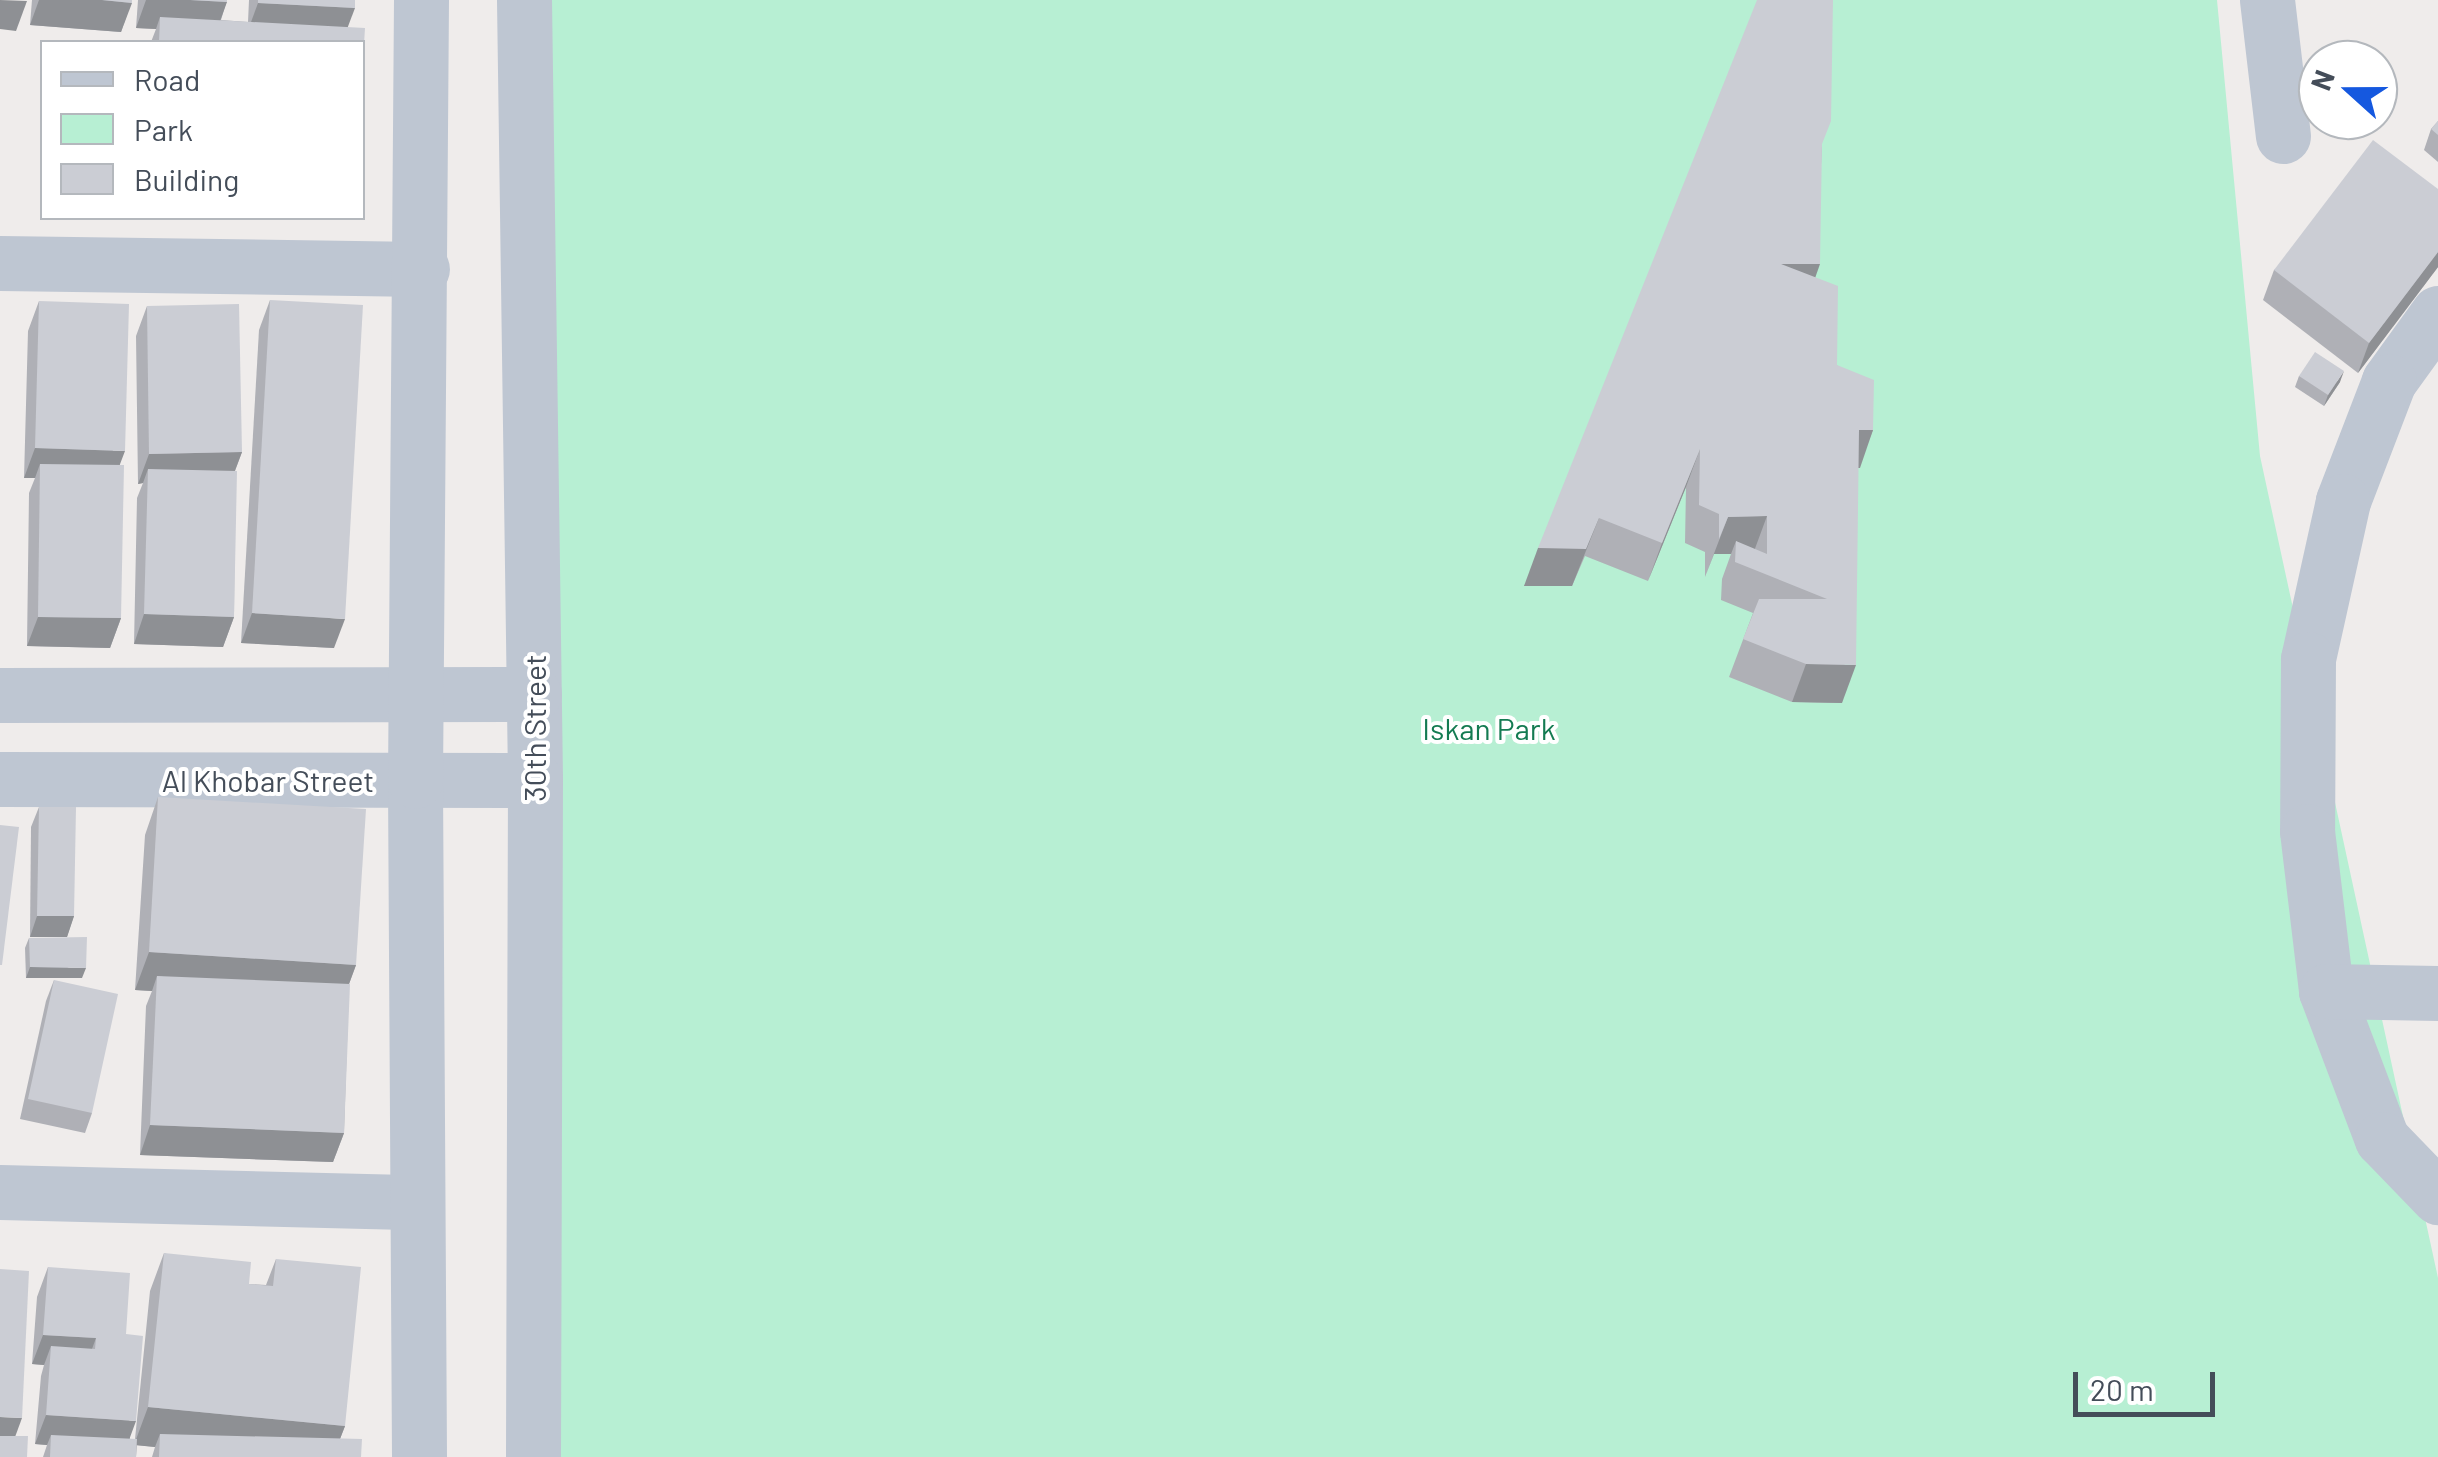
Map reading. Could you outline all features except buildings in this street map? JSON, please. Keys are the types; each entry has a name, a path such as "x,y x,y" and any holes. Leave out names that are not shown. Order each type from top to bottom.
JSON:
{"street":[{"path":"419,1457 415,781 422,269 421,0"},
{"name":"30th Street","path":"524,0 535,780 533,1457"},
{"path":"2266,0 2283,136"},
{"path":"0,263 422,269"},
{"path":"2438,313 2388,381 2343,501 2308,659 2307,831 2326,991 2382,1139 2438,1197"},
{"path":"0,695 534,694"},
{"name":"Al Khobar Street","path":"0,779 535,780"},
{"path":"2326,991 2438,993"},
{"path":"0,1192 417,1202"}],"green space":[{"name":"Iskan Park","path":"540,0 2217,0 2260,456 2438,1278 2438,1457 558,1457"}]}
